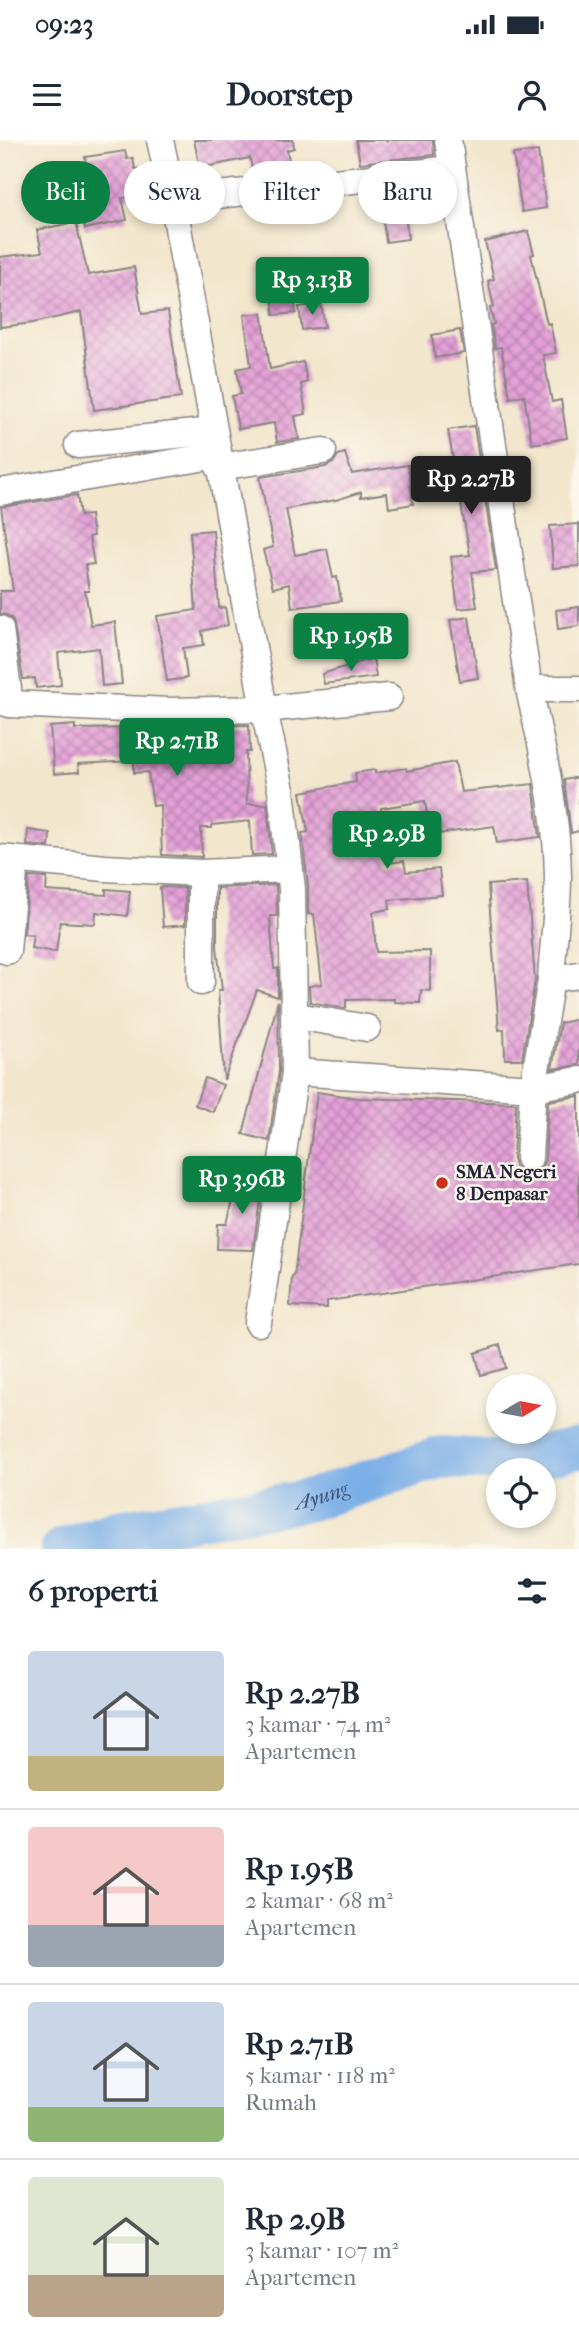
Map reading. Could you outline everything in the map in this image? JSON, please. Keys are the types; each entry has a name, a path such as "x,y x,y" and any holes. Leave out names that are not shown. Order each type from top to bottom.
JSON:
{"street":[{"path":"160,140 165,161"},
{"path":"448,140 451,161"},
{"path":"225,194 358,179"},
{"path":"457,203 529,689 547,768 555,827 558,878 551,979 533,1087 529,1158"},
{"path":"177,224 264,709 281,790 290,869 296,1016 295,1072 258,1322"},
{"path":"78,445 217,451 323,451"},
{"path":"0,492 217,451"},
{"path":"0,629 5,703 170,711 264,709 388,697"},
{"path":"529,689 579,690"},
{"path":"8,951 8,859 201,873 290,869"},
{"path":"201,873 201,982"},
{"path":"551,979 579,975"},
{"path":"296,1016 368,1028"},
{"path":"295,1072 533,1087 579,1080"}],"building":[{"path":"194,140 293,140 294,148 287,150 289,161 251,161 250,158 225,163 198,161"},
{"path":"356,140 433,140 434,155 360,161"},
{"path":"125,151 127,159 133,158 134,161 124,161 124,221 110,224 110,161 86,161 85,157"},
{"path":"538,151 546,208 522,212 513,154"},
{"path":"76,224 88,275 134,267 142,314 168,311 181,398 94,410 81,312 0,327 0,257 42,252 37,230"},
{"path":"84,224 108,224 85,229"},
{"path":"383,224 406,224 408,239 386,242"},
{"path":"528,231 534,254 531,255 556,353 543,355 552,402 561,400 567,438 532,444 524,395 510,398 501,347 495,348 490,308 494,307 488,281 494,279 485,242"},
{"path":"292,274 296,313 274,315 270,276"},
{"path":"321,304 325,327 302,330 299,307"},
{"path":"262,313 270,369 303,362 307,382 301,384 306,414 295,416 299,439 277,442 274,423 238,429 232,396 241,394 237,369 251,366 244,315"},
{"path":"460,330 464,353 435,358 432,335"},
{"path":"474,426 496,570 472,572 477,607 458,609 451,557 470,555 448,430"},
{"path":"345,453 352,474 408,465 413,504 389,508 387,493 361,497 361,492 336,500 286,509 295,555 327,549 333,578 337,577 341,601 292,608 289,584 273,588 263,550 273,547 260,477 325,467 333,463 338,455"},
{"path":"77,495 80,516 90,515 93,536 89,537 94,564 85,565 89,591 85,591 91,625 115,622 122,684 102,686 99,648 58,653 61,685 36,688 35,678 23,679 13,620 0,614 0,591 13,591 1,507"},
{"path":"579,524 579,566 553,568 550,526"},
{"path":"213,530 219,608 225,607 228,625 202,631 204,645 183,648 187,678 167,681 157,616 196,610 190,532"},
{"path":"579,607 579,626 558,629 556,610"},
{"path":"469,617 478,678 460,681 450,620"},
{"path":"373,658 376,677 324,684 322,674"},
{"path":"75,725 75,729 146,728 146,735 211,731 211,726 249,725 250,752 246,752 247,804 267,804 272,854 252,855 250,821 201,828 202,857 162,855 160,805 153,806 148,772 134,773 134,761 78,764 79,772 54,774 50,727"},
{"path":"455,762 461,792 533,784 540,837 497,843 494,826 430,835 425,801 381,808 387,863 404,861 406,872 439,869 442,895 389,900 390,909 373,912 376,952 430,951 430,991 421,990 420,1003 394,1002 394,999 346,1000 346,1008 343,1008 310,1002 309,986 322,984 314,914 308,914 302,833 308,832 301,792 356,782 355,773 406,768 407,771"},
{"path":"579,777 579,831 571,833 564,780"},
{"path":"28,830 50,833 49,847 27,845"},
{"path":"29,877 47,878 46,891 106,895 106,889 130,891 127,916 96,912 95,924 60,922 56,952 31,948 33,935 24,934"},
{"path":"527,882 535,980 522,1059 505,1059 504,1029 499,1030 488,885"},
{"path":"276,885 277,916 270,916 274,969 278,968 278,997 257,990 224,1080 218,990 222,990 217,947 217,888"},
{"path":"160,888 185,888 185,925 163,927"},
{"path":"278,1001 279,1071 269,1141 243,1134"},
{"path":"579,1019 579,1065 552,1069 560,1023"},
{"path":"205,1078 223,1085 213,1112 195,1105"},
{"name":"SMA Negeri 8 Denpasar","path":"317,1092 357,1098 516,1103 513,1158 520,1171 529,1174 537,1172 545,1160 548,1101 579,1096 579,1264 327,1301 327,1308 290,1306"},
{"path":"240,1172 263,1178 253,1250 217,1249 218,1224 227,1224"},
{"path":"500,1345 506,1368 481,1375 475,1353"}],"waterway":[{"name":"Ayung","path":"62,1549 112,1532 310,1500 441,1457 513,1462 579,1448"}],"place":[{"name":"SMA Negeri 8 Denpasar","path":"442,1183"}]}
